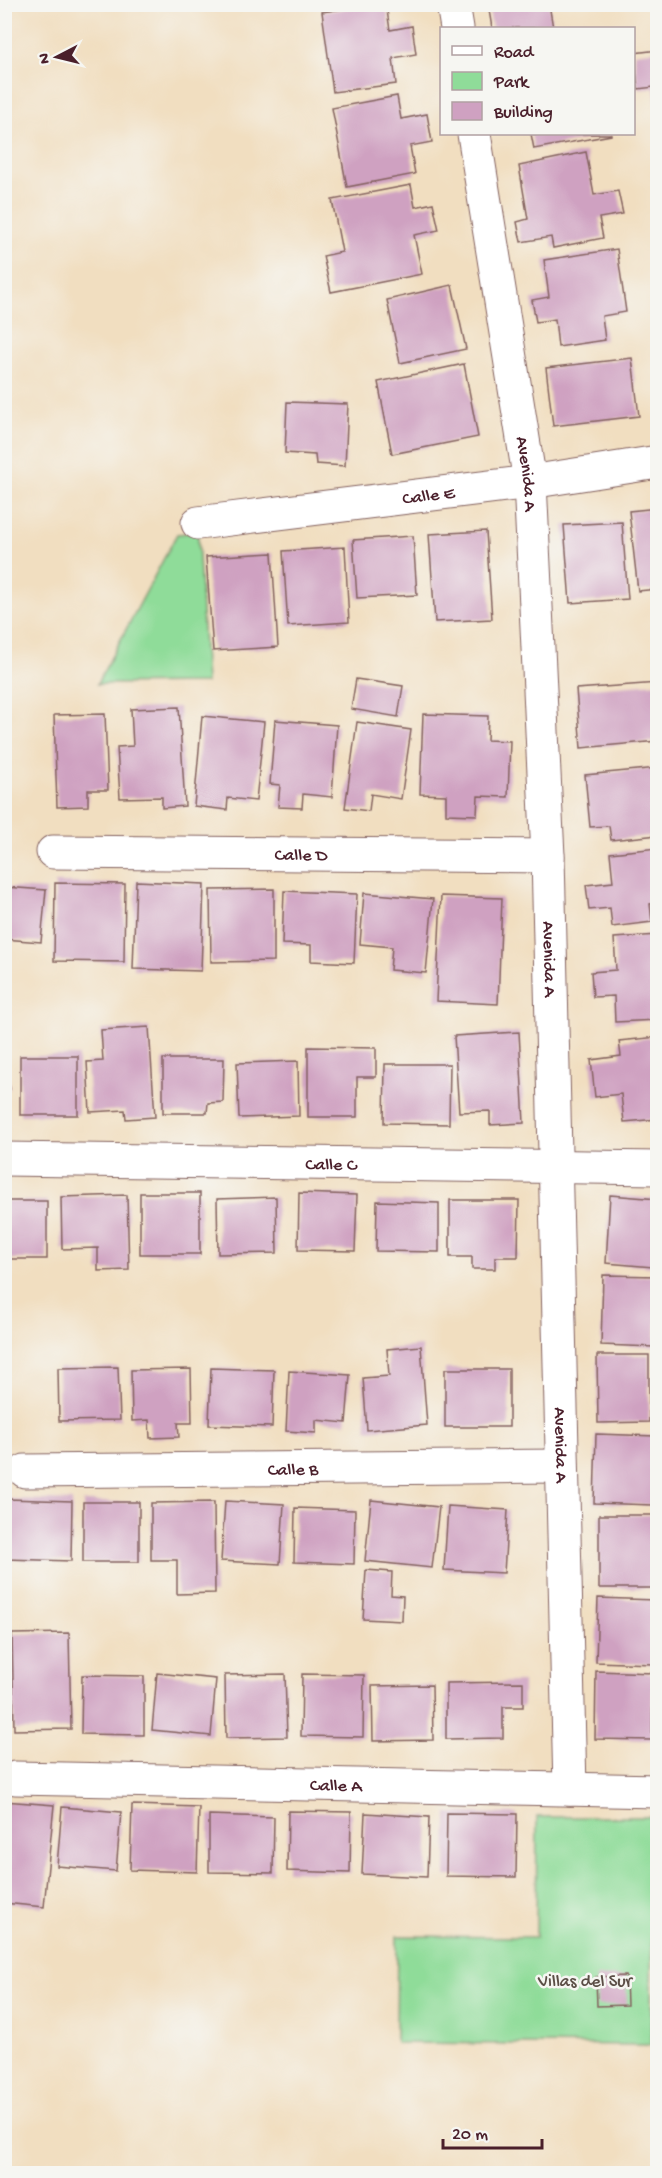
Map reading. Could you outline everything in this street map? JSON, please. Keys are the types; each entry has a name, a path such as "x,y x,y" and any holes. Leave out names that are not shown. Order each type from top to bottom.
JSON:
{"street":[{"path":"453,4 457,27"},
{"name":"Avenida A","path":"474,135 530,482 548,856 570,1789"},
{"name":"Calle E","path":"198,523 530,482 657,462"},
{"name":"Calle D","path":"53,852 548,856"},
{"name":"Calle C","path":"4,1159 657,1168"},
{"name":"Calle B","path":"25,1471 561,1466"},
{"name":"Calle A","path":"15,1778 657,1791"}],"green space":[{"path":"200,532 198,538 206,683 97,684 177,534"},
{"name":"Villas del Sur","path":"537,1817 652,1817 651,2045 396,2043 397,1936 536,1937"}],"building":[{"path":"386,4 390,30 412,26 416,54 393,58 396,84 333,92 322,12"},
{"path":"488,4 549,4 553,27 492,27"},
{"path":"658,50 658,103 656,103 654,87 638,89 635,53"},
{"path":"397,96 401,119 427,114 432,142 410,146 415,174 347,187 332,108"},
{"path":"531,135 611,135 534,149"},
{"path":"586,152 594,195 618,191 623,214 599,218 603,238 553,248 551,237 521,242 517,222 528,219 519,166"},
{"path":"411,185 415,207 433,203 439,230 414,235 422,274 331,292 323,256 342,252 332,200"},
{"path":"617,249 626,312 602,316 605,340 558,347 555,319 536,322 532,300 549,297 544,260"},
{"path":"452,285 466,349 400,363 387,300"},
{"path":"632,358 639,416 553,426 546,368"},
{"path":"464,364 478,437 392,454 378,382"},
{"path":"287,402 348,404 345,466 316,464 315,455 285,453"},
{"path":"658,508 658,589 638,591 629,511"},
{"path":"622,522 628,599 570,603 564,525"},
{"path":"486,531 492,619 435,622 429,534"},
{"path":"413,536 417,595 357,598 353,540"},
{"path":"345,547 349,622 288,626 283,551"},
{"path":"272,553 278,647 213,651 206,557"},
{"path":"356,679 403,686 398,717 351,709"},
{"path":"658,683 658,741 581,748 576,689"},
{"path":"179,707 185,806 162,808 162,797 120,798 117,747 133,746 131,709"},
{"path":"105,714 108,790 88,790 88,806 57,807 54,715"},
{"path":"423,714 488,716 487,740 510,741 508,797 478,796 477,815 446,814 446,795 420,794"},
{"path":"202,716 264,722 256,801 228,798 227,810 194,806"},
{"path":"275,720 337,725 332,797 303,794 302,808 278,807 280,785 270,784"},
{"path":"357,722 411,730 401,799 371,794 369,811 345,808"},
{"path":"658,768 658,835 611,840 609,826 590,827 585,775"},
{"path":"658,848 658,903 650,904 652,922 612,927 610,908 589,910 586,885 613,882 610,853"},
{"path":"136,881 204,884 201,971 133,969"},
{"path":"55,883 125,884 124,962 54,961"},
{"path":"4,887 46,890 41,942 4,939"},
{"path":"274,889 274,961 211,962 210,890"},
{"path":"284,891 357,894 354,963 311,961 311,945 282,944"},
{"path":"364,893 433,899 426,973 390,970 392,947 360,944"},
{"path":"441,896 502,898 498,1004 436,1001"},
{"path":"658,935 658,1020 615,1022 614,996 593,997 591,972 616,970 614,938"},
{"path":"149,1027 155,1117 126,1119 125,1110 90,1112 87,1062 103,1061 101,1030"},
{"path":"519,1032 524,1123 490,1125 490,1111 459,1112 454,1036"},
{"path":"658,1037 658,1119 624,1122 621,1094 595,1097 591,1060 621,1056 619,1041"},
{"path":"308,1047 376,1048 376,1077 357,1077 357,1117 308,1117"},
{"path":"4,1055 10,1089 4,1089"},
{"path":"20,1056 78,1056 78,1115 20,1115"},
{"path":"163,1059 224,1059 223,1102 208,1103 207,1113 163,1113"},
{"path":"298,1061 299,1116 239,1118 237,1063"},
{"path":"385,1064 450,1064 449,1124 384,1123"},
{"path":"140,1193 200,1193 200,1254 140,1254"},
{"path":"299,1193 357,1195 355,1251 298,1250"},
{"path":"127,1195 129,1270 98,1271 98,1248 62,1249 61,1197"},
{"path":"610,1195 658,1199 658,1250 654,1250 653,1267 606,1263"},
{"path":"276,1197 277,1253 218,1254 217,1199"},
{"path":"450,1200 519,1200 518,1257 495,1257 495,1269 472,1269 472,1257 450,1257"},
{"path":"4,1201 47,1201 47,1259 4,1259"},
{"path":"377,1201 439,1203 439,1252 376,1251"},
{"path":"603,1275 658,1276 655,1347 601,1345"},
{"path":"421,1346 427,1425 367,1430 363,1378 389,1376 387,1349"},
{"path":"597,1355 649,1355 649,1422 598,1423"},
{"path":"118,1367 120,1420 59,1421 58,1368"},
{"path":"211,1368 274,1370 272,1427 209,1425"},
{"path":"191,1369 192,1423 178,1423 179,1437 150,1438 149,1420 132,1421 131,1370"},
{"path":"445,1369 509,1369 509,1427 445,1427"},
{"path":"289,1371 350,1375 346,1423 316,1420 316,1433 286,1431"},
{"path":"596,1434 656,1436 653,1505 594,1503"},
{"path":"7,1499 72,1501 71,1561 6,1559"},
{"path":"371,1500 439,1507 432,1568 365,1561"},
{"path":"225,1501 284,1504 280,1564 221,1561"},
{"path":"83,1502 139,1502 139,1562 83,1562"},
{"path":"214,1502 215,1593 177,1594 177,1560 151,1560 151,1503"},
{"path":"448,1506 508,1510 504,1573 444,1570"},
{"path":"295,1508 355,1510 354,1564 294,1562"},
{"path":"599,1515 658,1515 658,1588 599,1588"},
{"path":"366,1570 392,1572 391,1595 403,1596 402,1621 363,1619"},
{"path":"598,1598 655,1600 653,1664 596,1662"},
{"path":"69,1633 71,1729 14,1730 12,1634"},
{"path":"596,1671 653,1673 652,1740 595,1739"},
{"path":"157,1673 216,1679 211,1736 152,1730"},
{"path":"285,1674 287,1737 226,1738 225,1675"},
{"path":"302,1674 364,1675 363,1737 301,1736"},
{"path":"82,1675 144,1676 144,1735 81,1734"},
{"path":"523,1682 523,1707 503,1707 503,1738 446,1739 446,1683"},
{"path":"432,1685 433,1740 373,1741 372,1686"},
{"path":"4,1801 54,1805 44,1907 4,1903"},
{"path":"132,1805 199,1807 197,1872 130,1870"},
{"path":"62,1807 121,1812 116,1871 57,1866"},
{"path":"288,1811 351,1812 350,1873 287,1871"},
{"path":"365,1813 429,1817 427,1877 362,1874"},
{"path":"447,1813 517,1814 516,1877 446,1876"},
{"path":"209,1815 274,1817 273,1873 209,1872"},
{"path":"626,1976 627,2005 597,2006 596,1977"}]}
